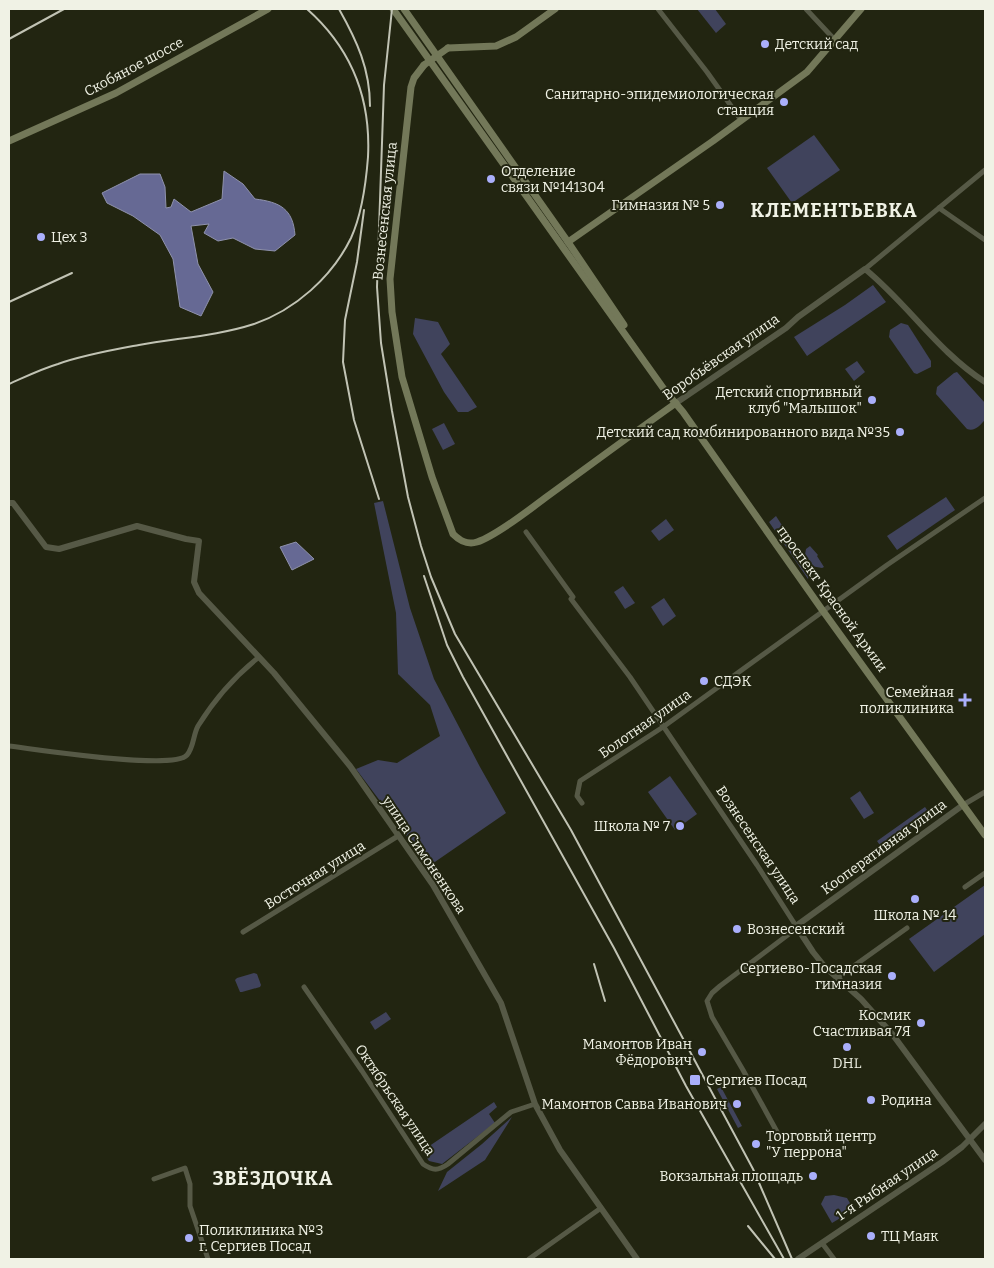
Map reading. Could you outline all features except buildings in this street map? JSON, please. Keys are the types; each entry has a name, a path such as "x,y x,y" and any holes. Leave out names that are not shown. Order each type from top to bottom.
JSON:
{"main road":[{"name":"Скобяное шоссе","path":"9,141 116,93 268,9"},
{"name":"проспект Красной Армии","path":"393,9 660,384 676,402"},
{"name":"проспект Красной Армии","path":"404,9 568,242 676,402 823,611 985,835"},
{"name":"Вознесенская улица","path":"459,540 453,534 434,483 402,377 392,312 390,279 411,87 414,78 424,65 452,48 496,46 516,37 555,9"},
{"path":"568,242 807,72 861,9"},
{"name":"Воробьёвская улица","path":"459,540 468,543 477,542 520,516 676,402"}],"street":[{"path":"658,9 707,72 741,120"},
{"path":"806,9 834,39"},
{"name":"Воробьёвская улица","path":"676,402 786,328 798,317 865,269 985,170"},
{"path":"939,208 985,240"},
{"path":"865,269 879,280 946,350 985,382"},
{"name":"Болотная улица","path":"582,803 577,796 580,781 663,727 823,611 985,498"},
{"name":"улица Симоненкова","path":"9,503 14,503 46,547 59,549 137,526 186,540 199,541 194,582 200,593 274,673 350,766 433,885 501,1004 535,1104 560,1150 637,1259"},
{"name":"Вознесенская улица","path":"526,532 573,597 571,599 630,677 757,865 813,952 837,978 861,999 893,1035 985,1160"},
{"path":"9,746 115,759 167,761 182,758 187,755 197,728 212,707 239,673 259,657"},
{"name":"Кооперативная улица","path":"781,1139 712,1017 707,1001 720,986 789,934 796,926 985,792"},
{"name":"Восточная улица","path":"243,932 398,836"},
{"path":"965,887 985,872"},
{"path":"837,978 907,928"},
{"name":"Октябрьская улица","path":"304,987 423,1164 431,1170 440,1170 511,1112 535,1104"},
{"name":"1-я Рыбная улица","path":"798,1259 942,1162 970,1140 985,1124"},
{"path":"154,1179 185,1168 190,1184 190,1206 208,1259"},
{"path":"529,1259 601,1208"},
{"path":"822,1243 834,1259"}],"shaded area":[{"path":"697,9 715,9 726,24 716,33"},
{"path":"814,135 840,170 792,203 767,168"},
{"path":"224,171 243,184 255,199 272,202 284,208 294,226 295,235 275,251 255,249 233,238 218,241 204,233 209,224 191,226 198,264 213,292 201,316 180,307 173,259 160,235 133,216 107,203 102,193 140,174 160,174 165,187 166,208 171,207 174,199 191,212 222,199"},
{"path":"873,285 886,302 807,356 794,337"},
{"path":"415,318 438,322 450,344 441,354 477,407 468,412 458,412 444,392 413,334"},
{"path":"901,323 908,325 931,361 931,367 917,374 914,373 889,337 890,330"},
{"path":"857,361 865,372 854,381 845,369"},
{"path":"957,372 985,403 985,420 972,430 967,429 936,394 937,387"},
{"path":"444,423 455,444 443,450 432,429"},
{"path":"946,497 955,510 897,550 887,536"},
{"path":"383,501 410,608 434,679 506,813 429,866 356,769 378,760 397,763 440,736 430,705 398,674 396,613 374,503"},
{"path":"776,516 787,533 786,538 788,541 793,542 796,547 795,551 798,555 802,556 811,569 808,579 769,522"},
{"path":"666,519 674,530 659,541 651,531"},
{"path":"296,542 314,559 292,570 280,547"},
{"path":"810,546 818,555 824,567 811,566 805,555 806,549"},
{"path":"623,586 635,603 625,609 614,592"},
{"path":"664,598 676,616 663,626 651,607"},
{"path":"670,776 697,814 675,830 648,792"},
{"path":"860,791 874,813 864,819 850,798"},
{"path":"925,807 932,817 918,823 884,851 877,841"},
{"path":"985,885 985,934 934,972 909,939"},
{"path":"254,973 257,974 260,987 240,992 235,980"},
{"path":"386,1012 391,1019 375,1030 370,1022"},
{"path":"721,1087 742,1126 738,1128 717,1089"},
{"path":"494,1102 497,1107 489,1114 495,1123 442,1164 429,1161 422,1151"},
{"path":"512,1117 485,1160 438,1191 447,1172"},
{"path":"834,1195 847,1198 854,1210 832,1223 821,1204 825,1196"}],"railway":[{"path":"9,39 64,9"},
{"path":"9,384 45,368 87,355 211,334 254,324 269,318 298,301 323,279 334,266 351,238 361,209 368,157 366,114 362,95 346,57 336,40 307,9"},
{"path":"339,9 351,32 365,67 370,106"},
{"path":"392,9 384,85 377,287 381,343 392,411 408,497 421,546 431,577 455,634 571,830 753,1169 792,1259"},
{"path":"364,210 357,262 345,320 343,362 354,420 379,499"},
{"path":"9,302 72,273"},
{"path":"424,576 447,645 463,677 614,948 686,1086 784,1259"},
{"path":"594,964 605,1001"},
{"path":"748,1226 775,1259"}],"place":[{"name":"Детский сад","path":"765,44"},
{"name":"Санитарно-эпидемиологическая станция","path":"784,102"},
{"name":"Отделение связи №141304","path":"491,179"},
{"name":"Гимназия № 5","path":"720,205"},
{"name":"Цех 3","path":"41,237"},
{"name":"Детский спортивный клуб \"Малышок\"","path":"872,400"},
{"name":"Детский сад комбинированного вида №35","path":"900,432"},
{"name":"СДЭК","path":"704,681"},
{"name":"Семейная поликлиника","path":"965,700"},
{"name":"Школа № 7","path":"680,826"},
{"name":"Школа № 14","path":"915,899"},
{"name":"Вознесенский","path":"737,929"},
{"name":"Сергиево-Посадская гимназия","path":"892,976"},
{"name":"Космик Счастливая 7Я","path":"921,1023"},
{"name":"DHL","path":"847,1047"},
{"name":"Мамонтов Иван Фёдорович","path":"702,1052"},
{"name":"Сергиев Посад","path":"695,1080"},
{"name":"Родина","path":"871,1100"},
{"name":"Мамонтов Савва Иванович","path":"737,1104"},
{"name":"Торговый центр \"У перрона\"","path":"756,1144"},
{"name":"Вокзальная площадь","path":"813,1176"},
{"name":"ТЦ Маяк","path":"871,1236"},
{"name":"Поликлиника №3 г. Сергиев Посад","path":"189,1238"}],"district":[{"name":"КЛЕМЕНТЬЕВКА","path":"834,210"},
{"name":"ЗВЁЗДОЧКА","path":"273,1178"}]}
